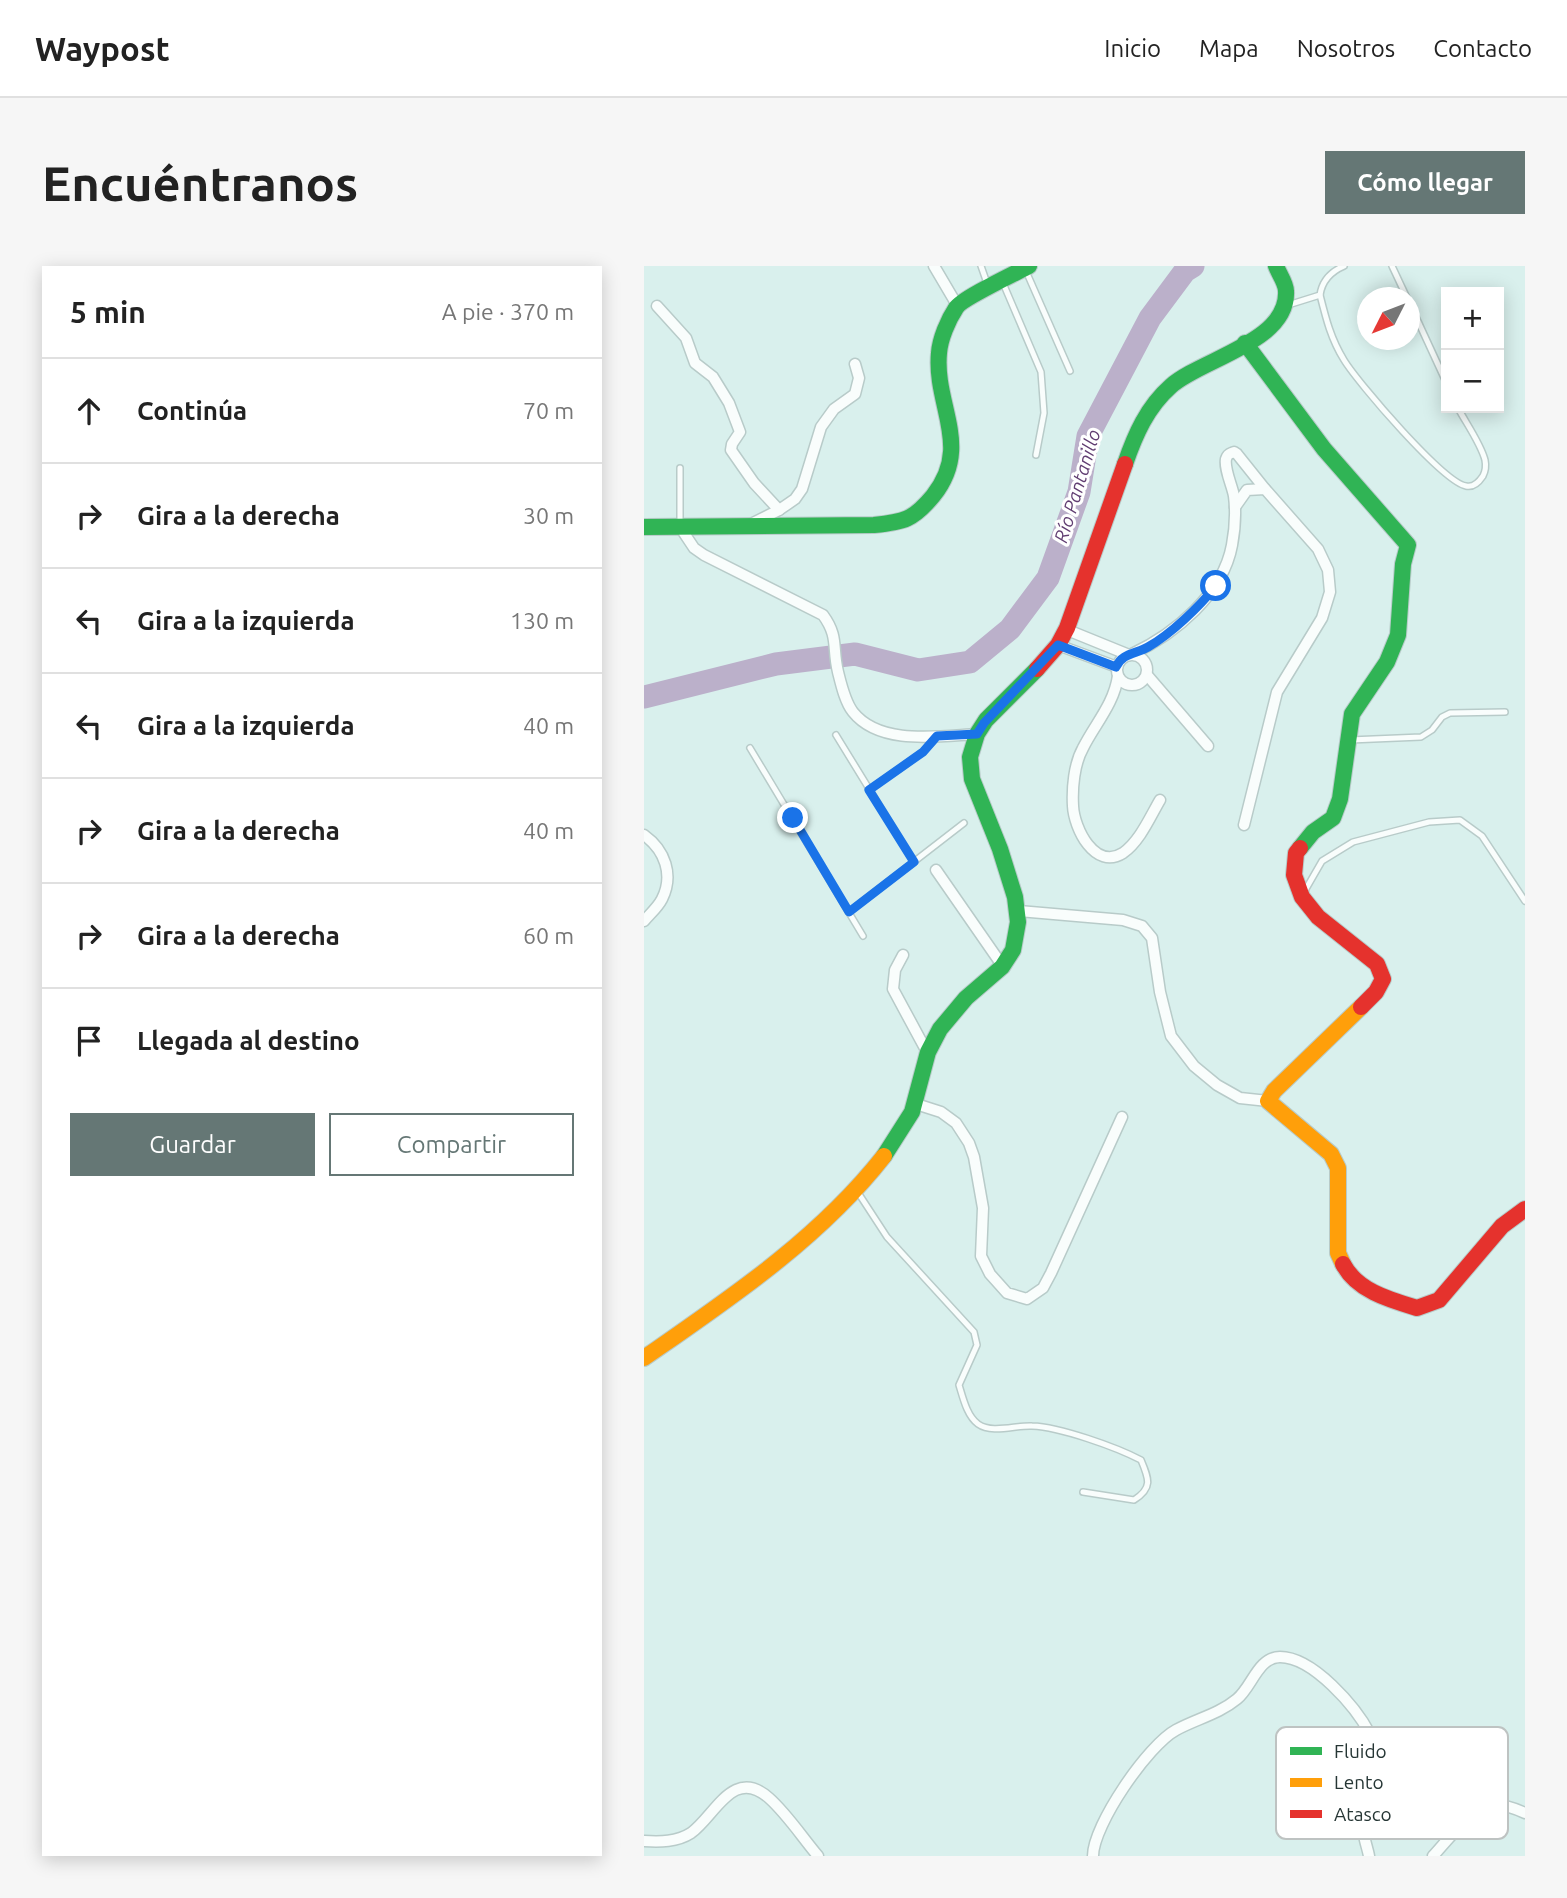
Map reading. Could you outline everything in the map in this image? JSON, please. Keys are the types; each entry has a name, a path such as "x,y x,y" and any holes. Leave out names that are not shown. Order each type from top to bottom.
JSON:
{"street":[{"path":"934,266 957,304"},
{"path":"644,1358 740,1291 855,1189 905,1125 916,1104 927,1052 940,1029 966,999 1004,968 1016,943 1019,911 996,839 970,772 968,760 977,734 984,723 1058,645 1079,597 1135,436 1148,411 1168,388 1186,375 1257,338 1272,327 1284,306 1286,289 1276,266"},
{"path":"644,527 874,525 900,522 919,513 944,482 951,464 951,435 939,374 939,351 957,304 1027,267"},
{"path":"657,306 686,338 695,363 713,377 729,403 740,432 731,450 754,483 779,510"},
{"path":"1245,343 1324,449 1408,545 1403,564 1398,635 1387,662 1352,714 1340,799 1333,818 1313,832 1296,853 1294,875 1302,897 1318,918 1377,964 1383,979 1376,992 1274,1091 1268,1101"},
{"path":"748,526 779,510 795,499 802,489 821,427 834,410 855,394 859,378 855,364"},
{"path":"1160,800 1138,836 1122,853 1109,856 1096,853 1084,841 1073,808 1073,783 1081,751 1115,693 1121,659 1151,646 1187,616 1216,586 1231,552 1235,507 1226,457 1234,452 1318,549 1328,570 1330,592 1322,618 1277,692 1244,825"},
{"path":"1235,507 1247,490 1265,489"},
{"path":"680,527 686,539 704,555 823,615 832,628 841,685 852,712 871,727 896,734 977,734"},
{"path":"1065,629 1143,659 1143,678"},
{"path":"1058,645 1117,672 1123,683 1143,678 1154,685 1208,746"},
{"path":"1115,693 1143,678 1151,646"},
{"path":"644,835 659,847 669,874 662,900 644,921"},
{"path":"936,870 1004,968"},
{"path":"1019,911 1123,920 1142,926 1152,938 1160,992 1171,1036 1194,1066 1217,1085 1241,1098 1268,1101 1331,1154 1338,1168 1338,1253 1348,1273 1368,1290 1417,1308 1439,1300 1502,1226 1525,1209"},
{"path":"903,955 895,971 893,989 927,1052"},
{"path":"916,1104 941,1112 956,1123 969,1143 983,1208 981,1256 990,1274 1007,1293 1027,1299 1042,1288 1051,1273 1122,1117"},
{"path":"1093,1856 1093,1848 1104,1820 1142,1761 1173,1731 1226,1708 1246,1692 1267,1660 1281,1657 1304,1663 1332,1682 1366,1727"},
{"path":"644,1841 677,1839 692,1832 735,1790 752,1788 768,1797 818,1856"},
{"path":"1508,1807 1525,1813"},
{"path":"1365,1839 1370,1856"},
{"path":"1433,1856 1450,1839"}],"lane":[{"path":"981,266 995,284 1041,372 1044,413 1036,455"},
{"path":"1344,266 1337,269 1322,284 1320,295 1329,333 1345,362 1366,391 1408,438 1456,482 1468,487 1476,484 1485,473 1485,460 1461,413"},
{"path":"1392,266 1402,287"},
{"path":"1027,267 1070,370"},
{"path":"1284,306 1320,295"},
{"path":"1420,326 1441,371"},
{"path":"680,468 680,527"},
{"path":"1350,740 1422,737 1432,730 1442,717 1450,713 1505,712"},
{"path":"836,736 914,862"},
{"path":"869,790 923,752 937,736"},
{"path":"750,748 863,936"},
{"path":"1302,897 1322,861 1353,842 1429,822 1460,820 1482,836 1525,901"},
{"path":"849,912 964,823"},
{"path":"855,1189 887,1237 974,1332 977,1345 959,1385 971,1415 979,1425 994,1428 1032,1426 1052,1429 1129,1453 1141,1460 1147,1475 1147,1488 1144,1494 1134,1500 1083,1492"}],"waterway":[{"name":"Río Pantanillo","path":"644,697 776,664 855,654 918,670 970,662 1010,629 1048,578 1079,492 1088,436 1150,318 1185,271 1193,266"}],"traffic: fast":[{"path":"644,527 874,525 901,521 913,515 933,496 945,478 950,460 949,426 939,372 939,353 947,324 960,304 1029,266"},
{"path":"1125,464 1143,422 1155,403 1171,386 1185,376 1241,348 1274,324 1283,309 1286,291 1276,266"},
{"path":"1245,343 1324,449 1408,545 1403,564 1398,635 1387,662 1352,714 1340,799 1333,818 1313,832 1300,848"},
{"path":"884,1156 912,1112 928,1052 940,1029 966,998 1002,967 1013,950 1018,922 1015,897 1000,849 972,779 970,757 977,734 986,720 1037,669"}],"traffic: slow":[{"path":"1343,1264 1338,1253 1338,1168 1331,1154 1268,1101 1274,1091 1361,1007"},
{"path":"644,1358 740,1290 802,1241 859,1186 884,1156"}],"traffic: jam":[{"path":"1037,669 1058,645 1067,628 1125,464"},
{"path":"1300,848 1296,853 1294,875 1302,897 1318,917 1377,964 1383,979 1376,992 1361,1007"},
{"path":"1343,1264 1365,1288 1385,1298 1417,1308 1439,1300 1502,1226 1525,1209"}],"route":[{"path":"793,818 849,912 914,862 869,790 923,752 937,736 977,734 984,723 1058,645 1116,667 1125,656 1151,646 1176,626 1198,607 1216,586"}]}
